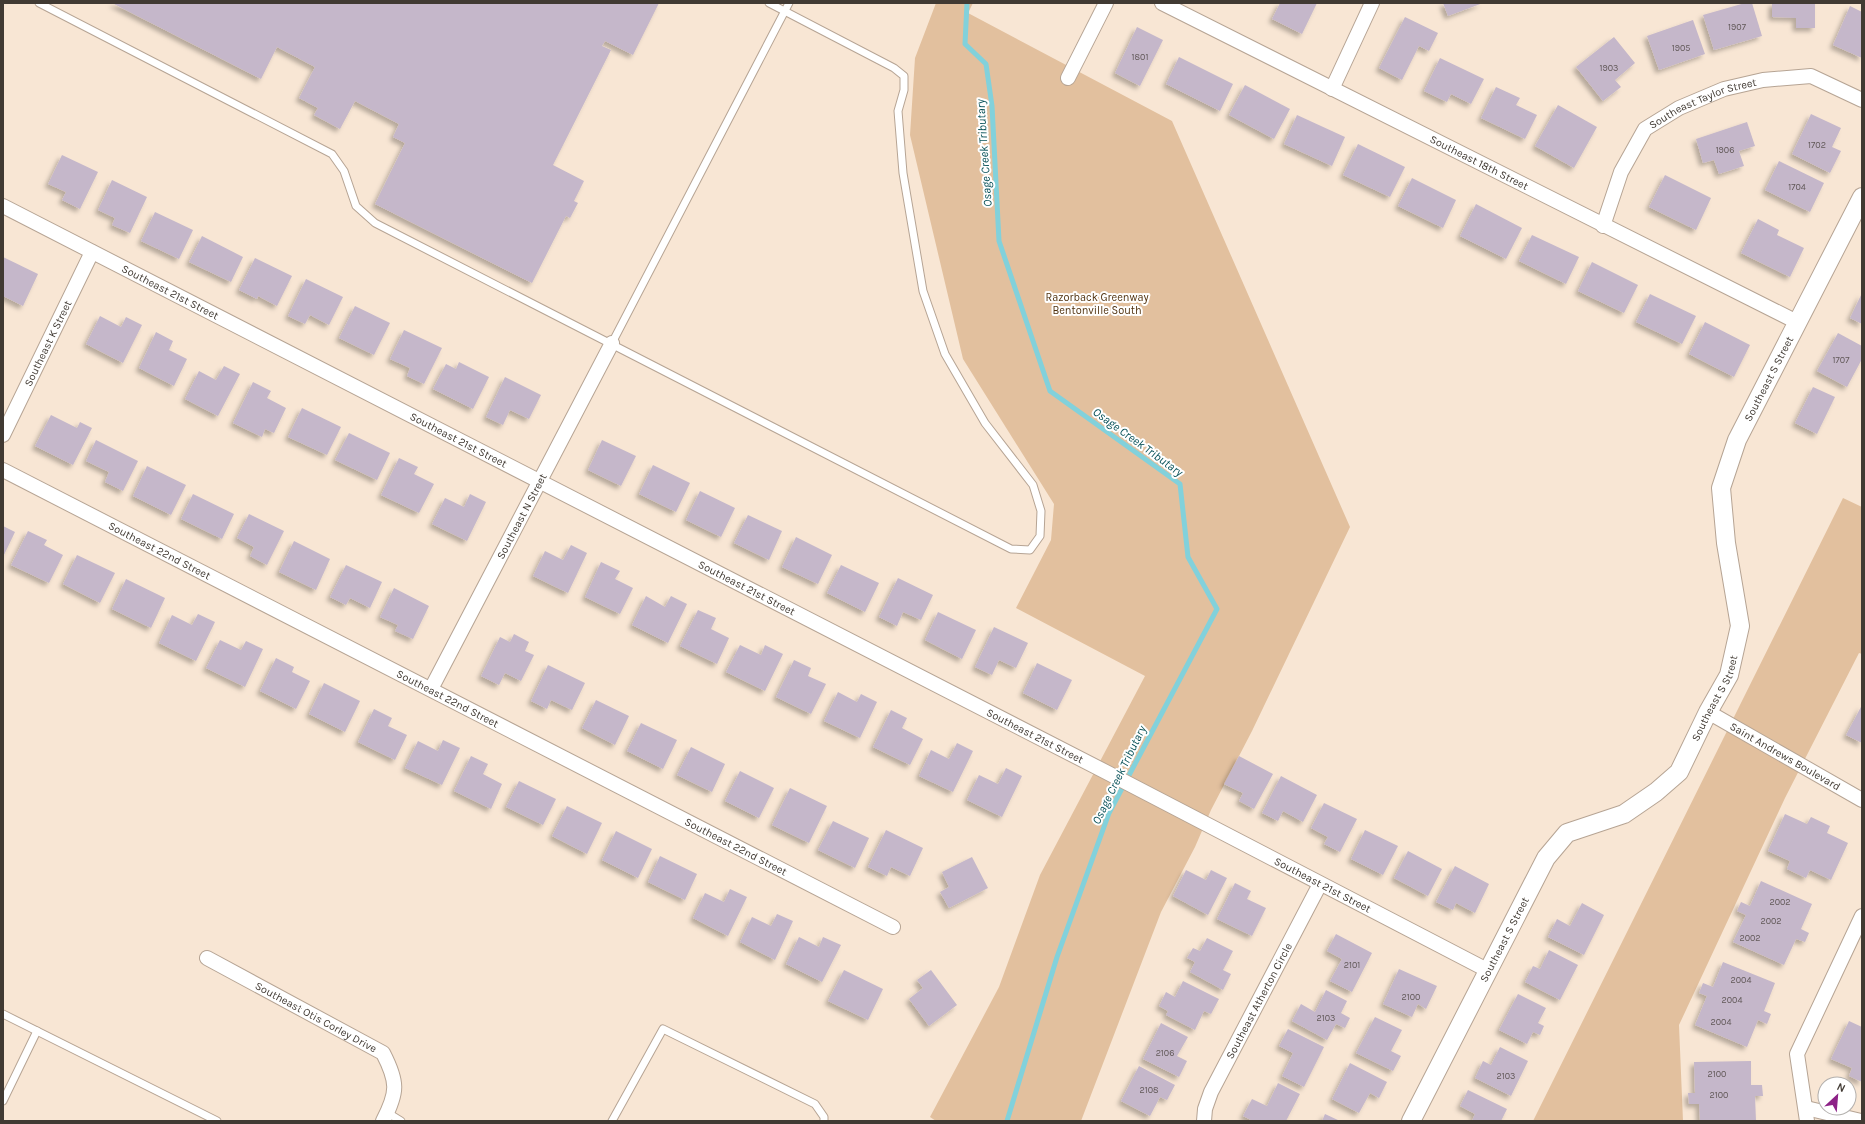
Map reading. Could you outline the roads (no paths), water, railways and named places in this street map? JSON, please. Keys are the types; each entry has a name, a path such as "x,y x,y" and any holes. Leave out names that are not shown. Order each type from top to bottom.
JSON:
{"street":[{"path":"1068,78 1106,3"},
{"name":"Southeast 18th Street","path":"1162,3 1603,226 1797,322"},
{"path":"1332,89 1372,3"},
{"name":"Southeast Taylor Street","path":"1603,226 1621,172 1645,129 1679,108 1724,89 1764,80 1811,76 1862,100"},
{"name":"Southeast S Street","path":"1411,1121 1546,858 1567,834 1624,814 1656,792 1679,772 1708,712 1729,675 1740,626 1726,543 1721,488 1737,440 1862,197"},
{"name":"Southeast 21st Street","path":"3,206 1106,772 1488,972"},
{"name":"Southeast K Street","path":"3,435 92,252"},
{"name":"Southeast N Street","path":"431,690 612,343"},
{"name":"Southeast 22nd Street","path":"3,470 893,927"},
{"name":"Saint Andrews Boulevard","path":"1708,712 1862,800"},
{"name":"Southeast Atherton Circle","path":"1204,1121 1205,1109 1211,1092 1320,884"},
{"path":"1861,1121 1806,1115 1797,1054 1862,916"},
{"name":"Southeast Otis Corley Drive","path":"207,958 383,1053 394,1073 395,1094 385,1117"}],"lane":[{"path":"39,3 332,154 344,171 356,206 375,223 612,343 1011,549 1030,550 1040,536 1041,511 1033,485 984,423 949,361 923,291 903,173 898,111 904,90 904,76 894,68 769,3"},
{"path":"612,343 789,3"},
{"path":"3,1014 217,1121"},
{"path":"612,1121 663,1029 741,1066 815,1104 824,1117 824,1121"},
{"path":"3,1101 38,1031"},
{"path":"385,1117 402,1121"}],"waterway":[{"name":"Osage Creek Tributary","path":"967,3 965,44 986,64 992,106 999,241 1050,391 1180,484 1188,557 1217,609 1109,813 1057,957 1007,1121"}],"park label":[{"name":"Razorback Greenway Bentonville South","path":"1097,303"}]}
